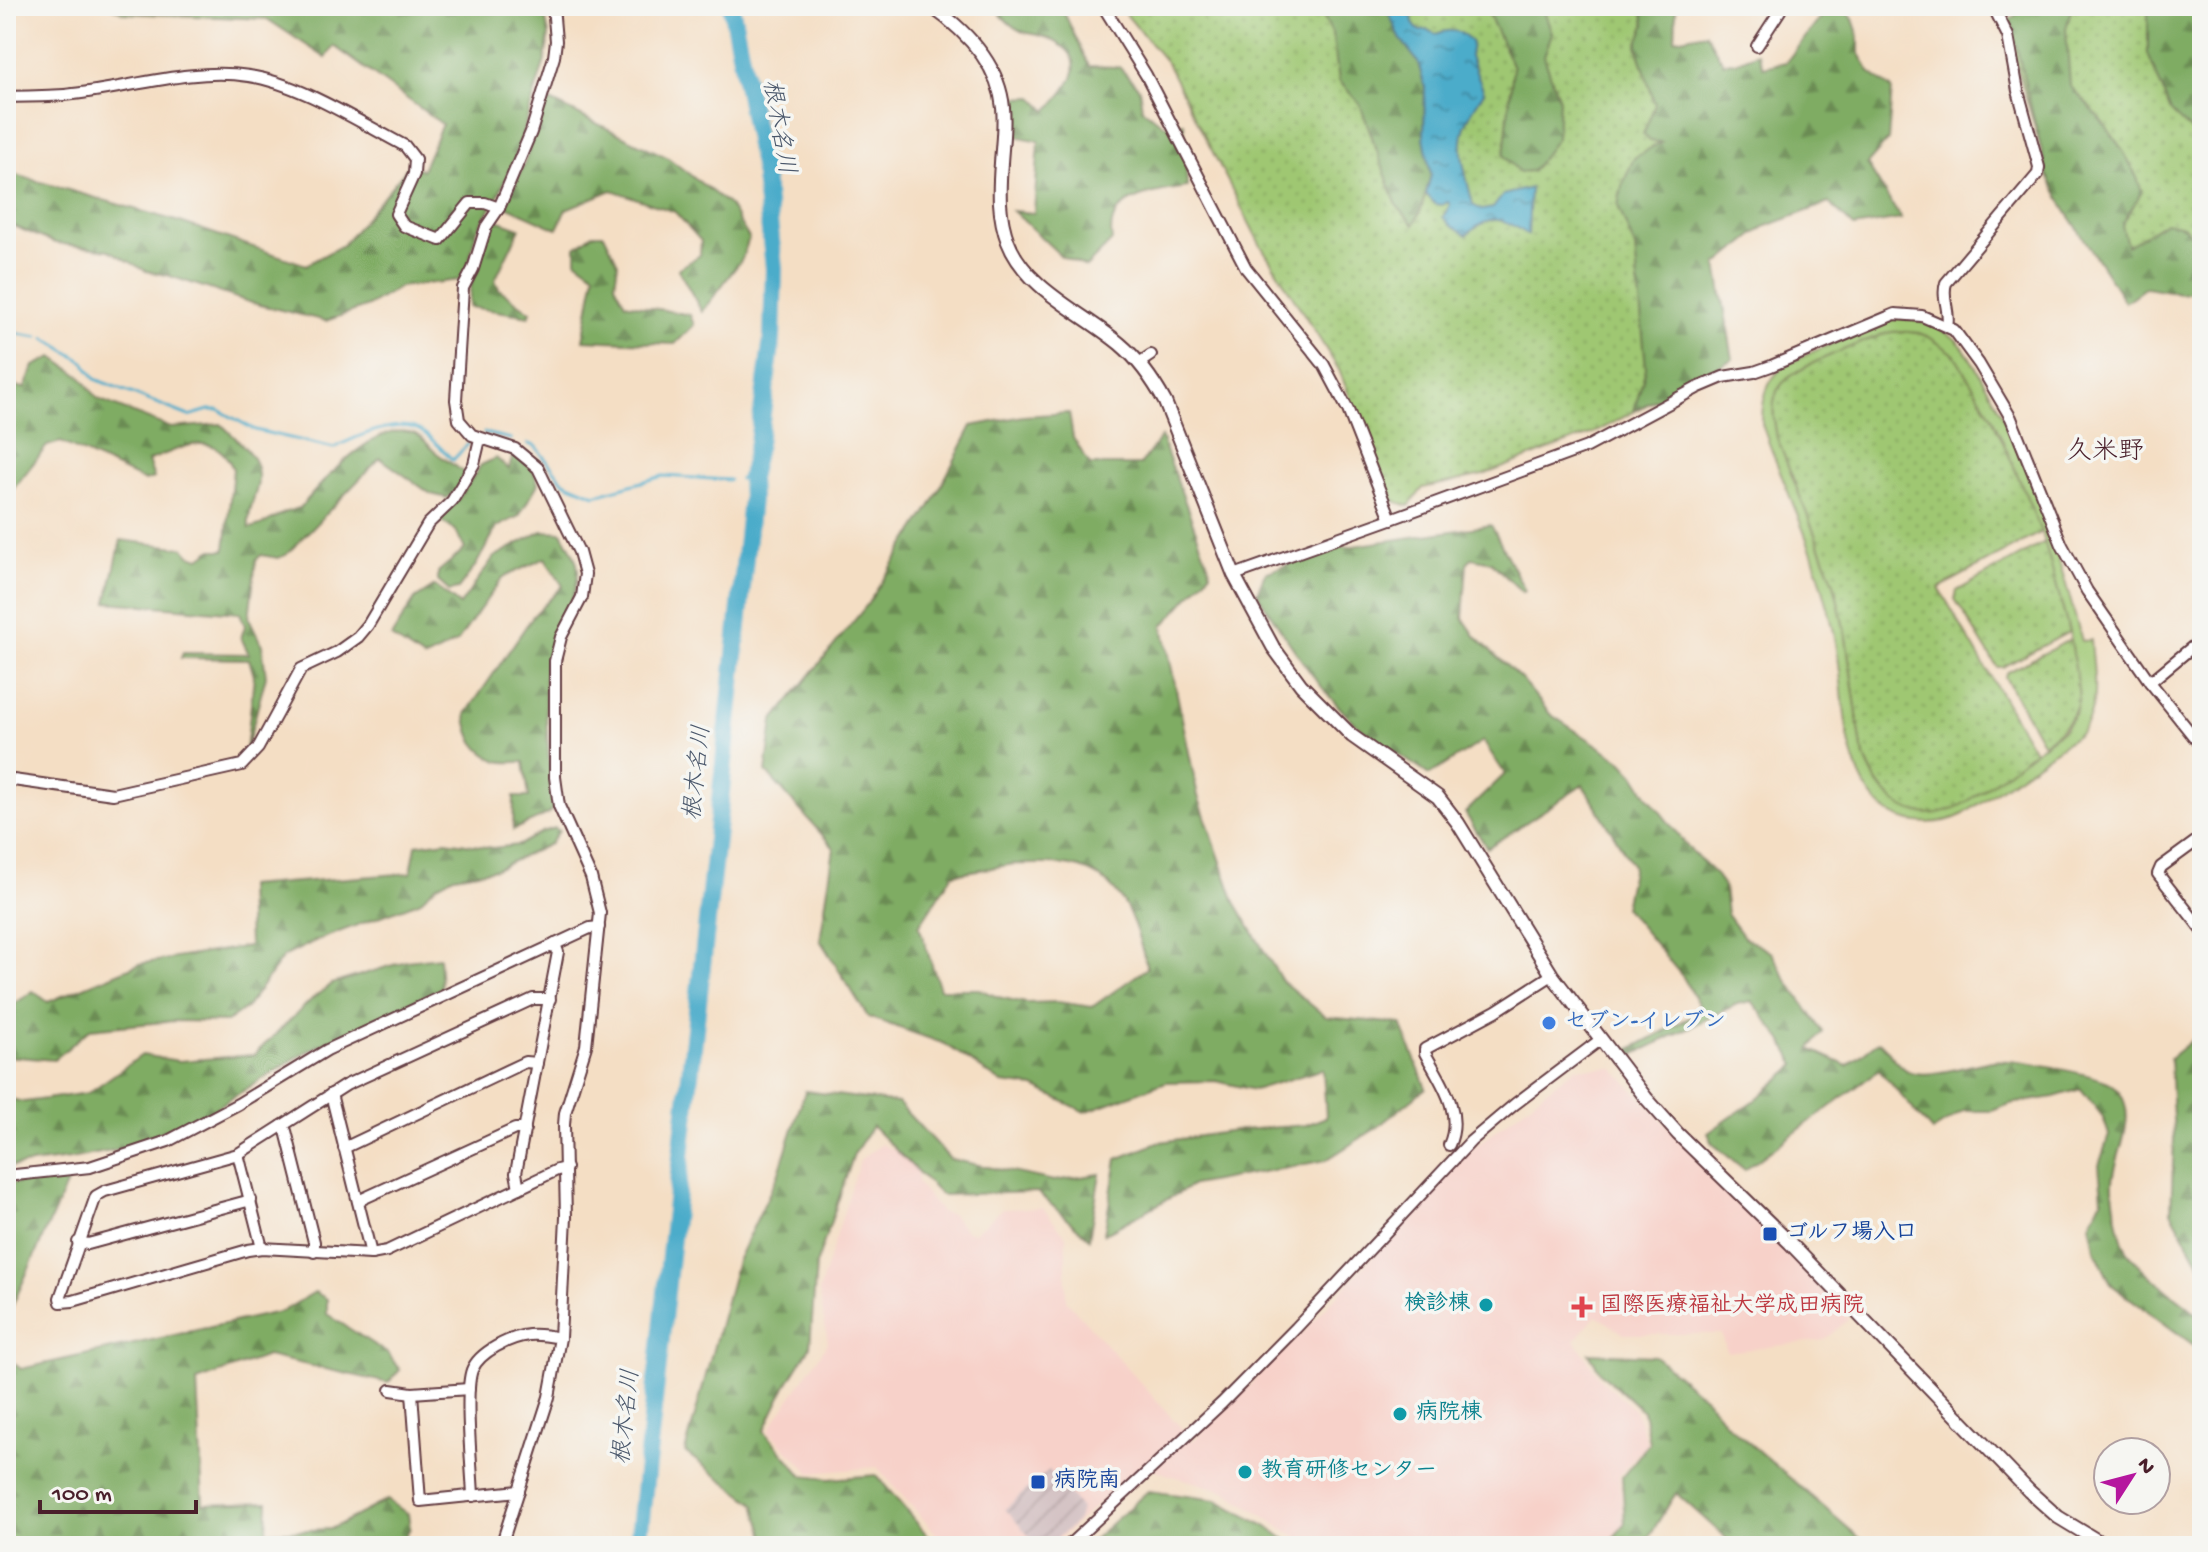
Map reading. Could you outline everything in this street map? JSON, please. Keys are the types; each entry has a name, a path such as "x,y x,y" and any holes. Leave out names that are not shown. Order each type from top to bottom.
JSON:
{"street":[{"path":"501,1546 549,1397 560,1338 565,1113 586,1046 600,913 596,893 559,806 555,777 555,661 561,637 582,597 583,565 538,468 515,449 480,439 465,428 457,413 463,288 473,269 486,227 499,208 531,132 554,57 553,6"},
{"path":"931,6 965,33 976,46 993,73 1000,92 1004,118 999,205 1012,251 1036,280 1120,344 1152,379 1165,402 1234,575 1273,647 1317,703 1352,736 1425,787 1448,809 1552,975 1600,1040 1678,1134 1790,1243 2029,1491 2058,1517 2106,1546"},
{"path":"1103,6 1146,75 1246,268 1324,365 1348,410 1391,519"},
{"path":"1757,46 1783,6"},
{"path":"1947,326 1946,283 2038,174 2039,167 2018,91 2008,36 1993,6"},
{"path":"6,97 71,95 156,78 230,75 262,79 299,92 405,146 415,159 414,174 396,214 404,226 440,240 470,203 485,203 499,208"},
{"path":"1234,575 1558,459 1723,377 1771,366 1885,317 1912,314 1947,326 1968,346 2011,418 2075,569 2150,682 2202,747"},
{"path":"1139,363 1151,355"},
{"path":"6,779 113,794 242,765 258,748 301,669 337,652 358,637 368,625 428,524 452,501 474,464 480,439"},
{"path":"2150,682 2202,639"},
{"path":"2201,840 2161,867 2158,874 2202,930"},
{"path":"6,1176 90,1167 168,1141 327,1050 590,928 599,927"},
{"path":"519,1188 516,1173 550,999 558,952 555,944"},
{"path":"1449,1145 1454,1127 1448,1094 1425,1049 1496,1011 1552,975"},
{"path":"550,999 533,999 331,1094 238,1154 105,1191 93,1201 62,1287 61,1302 262,1248 371,1254 387,1251 566,1168"},
{"path":"1068,1546 1286,1339 1471,1141 1600,1040"},
{"path":"344,1148 525,1062 537,1063"},
{"path":"331,1094 371,1254"},
{"path":"282,1126 286,1131 314,1252"},
{"path":"358,1201 515,1129 525,1129"},
{"path":"238,1154 262,1248"},
{"path":"78,1242 88,1244 251,1200"},
{"path":"473,1496 469,1389 474,1365 478,1359 516,1337 560,1338"},
{"path":"391,1390 412,1393 469,1389"},
{"path":"412,1393 420,1501 519,1491"}],"shaded area":[{"name":"国際医療福祉大学成田病院","path":"1575,1068 1613,1068 1849,1319 1824,1340 1727,1352 1722,1334 1624,1334 1596,1315 1575,1340 1601,1380 1635,1410 1647,1443 1619,1475 1623,1524 1604,1546 1310,1546 1225,1491 1142,1464 1051,1546 947,1546 877,1467 811,1473 768,1431 828,1343 819,1291 860,1160 881,1144 901,1154 917,1173 918,1184 941,1212 951,1214 967,1231 974,1233 1002,1209 1043,1208 1066,1236 1066,1300 1193,1441 1308,1327 1473,1148"},
{"path":"1049,1470 1081,1509 1078,1520 1048,1546 1038,1546 1005,1509"}],"green space":[{"path":"111,6 438,6 450,11 453,6 543,6 549,35 545,60 515,158 497,198 476,232 468,266 459,280 399,287 368,306 326,321 252,303 146,271 109,250 55,243 6,223 6,172 183,223 306,265 343,245 410,164 422,170 442,124 334,46 326,58 267,19 124,13"},
{"path":"993,6 1061,6 1089,66 1119,67 1139,88 1142,109 1165,125 1184,123 1187,187 1147,195 1124,206 1116,214 1112,241 1086,267 1061,256 1013,211 1034,213 1039,141 1015,136 1016,98 1033,97 1047,111 1071,80 1074,61 1060,44 1017,29"},
{"path":"1119,6 1676,6 1673,110 1696,378 1598,431 1483,475 1423,488 1409,506 1391,500 1339,370 1260,244 1167,63"},
{"path":"1318,6 1386,6 1400,38 1418,62 1425,88 1424,137 1431,175 1414,225 1397,206 1360,104 1339,81 1332,33"},
{"path":"1485,6 1542,6 1552,33 1544,56 1559,100 1557,138 1532,171 1519,172 1504,156 1513,67"},
{"path":"1642,6 1676,6 1675,39 1706,33 1723,63 1758,53 1763,67 1786,62 1830,6 1842,6 1853,19 1859,37 1859,52 1870,72 1892,89 1888,140 1867,164 1901,219 1854,227 1829,203 1764,227 1717,265 1733,359 1634,411 1646,368 1635,248 1618,206 1622,186 1634,158 1661,142 1650,141 1643,134 1655,105 1637,45 1645,25"},
{"path":"2028,6 2072,6 2066,29 2070,86 2112,135 2142,191 2122,225 2127,246 2166,222 2183,226 2202,243 2202,290 2180,293 2146,287 2125,302 2065,209 2047,174 2016,45 2006,22"},
{"path":"2036,6 2202,6 2202,283 2142,262 2047,169 2008,36"},
{"path":"2148,6 2202,6 2202,21 2199,24 2202,33 2202,141 2171,112 2148,54"},
{"path":"546,99 667,157 728,204 749,238 742,259 702,312 678,269 700,255 701,241 675,212 612,190 566,209 557,229 506,206"},
{"path":"497,220 520,228 495,280 499,289 531,312 529,316 469,307 477,262"},
{"path":"593,234 604,234 618,263 615,284 625,303 690,315 694,325 675,344 583,340 595,274 576,260 576,247"},
{"path":"1897,318 1930,325 1954,338 1967,354 1999,409 2041,506 2082,641 2091,640 2094,676 2091,711 2081,732 1964,814 1930,823 1905,820 1884,809 1864,784 1856,765 1846,725 1836,643 1823,589 1762,424 1767,390 1773,378 1786,365","holes":["1886,333 1919,333 1954,354 1992,417 2018,476 2043,536 2071,639 2079,697 2075,714 2064,729 1971,799 1952,809 1934,813 1918,813 1903,807 1890,797 1869,768 1862,749 1846,638 1834,583 1777,438 1774,412 1774,399 1779,388 1812,364"]},
{"path":"1899,331 1935,339 1959,361 2000,433 2041,532 1939,588 2034,751 1968,802 1947,812 1931,815 1917,814 1892,800 1867,763 1834,583 1777,438 1774,412 1774,399 1779,388 1798,372 1844,349"},
{"path":"53,357 80,376 98,399 171,428 221,424 250,453 258,470 249,528 300,508 352,455 385,435 401,431 416,434 465,473 455,492 447,498 431,494 380,458 286,555 278,558 261,555 256,560 249,618 262,645 266,676 246,751 254,676 249,659 181,658 183,653 249,654 241,638 245,626 240,613 107,602 121,540 184,548 190,555 200,558 211,550 225,550 233,469 217,448 196,444 148,461 154,478 145,481 61,442 47,446 6,498 6,385 25,388 34,366"},
{"path":"1069,413 1073,438 1090,465 1140,465 1161,437 1211,572 1163,626 1198,796 1235,902 1282,981 1326,1017 1401,1024 1426,1088 1375,1129 1326,1160 1193,1185 1104,1234 1117,1159 1160,1142 1241,1130 1306,1125 1326,1117 1323,1069 1254,1090 1216,1081 1166,1082 1085,1112 1034,1087 1002,1083 945,1044 868,1017 820,940 834,848 766,772 773,721 867,605 933,502 972,426 1023,416","holes":["1015,864 1071,866 1089,871 1104,880 1115,891 1132,919 1147,968 1092,1007 1058,1002 1026,1003 979,989 940,989 919,926 953,874"]},
{"path":"513,455 533,469 538,484 519,516 497,527 476,565 458,589 449,591 438,581 438,572 465,549 456,531 438,519 457,501 481,465 496,458 509,469"},
{"path":"1491,525 1525,591 1522,592 1491,562 1472,558 1467,563 1463,618 1476,637 1522,680 1550,714 1622,761 1693,853 1713,872 1724,887 1727,914 1744,937 1772,953 1823,1032 1810,1049 1847,1066 1879,1041 1904,1069 1916,1073 1938,1073 1992,1061 2016,1062 2103,1080 2121,1094 2127,1118 2113,1188 2123,1242 2147,1273 2202,1318 2202,1351 2112,1285 2096,1253 2090,1224 2102,1199 2099,1165 2109,1135 2103,1117 2081,1089 2010,1104 1992,1111 1964,1111 1932,1131 1879,1070 1745,1170 1713,1144 1708,1133 1754,1101 1796,1065 1782,1040 1752,1001 1737,1004 1629,1057 1627,1051 1702,1011 1683,977 1624,907 1633,866 1583,785 1487,848 1465,813 1505,774 1483,741 1429,775 1371,736 1340,708 1286,638 1257,593 1265,573 1341,545 1347,547"},
{"path":"542,531 562,532 575,556 578,572 573,598 550,645 545,671 553,808 548,814 513,830 514,797 529,797 524,762 501,762 484,753 471,736 466,714 533,616 563,586 545,558 502,578 457,642 424,659 391,637 415,599 435,586 460,605 494,557"},
{"path":"2045,542 2069,632 2003,667 1997,667 1955,599 1957,591"},
{"path":"2071,639 2079,686 2078,698 2069,720 2043,744 2005,677 2006,673"},
{"path":"555,828 559,831 550,844 496,869 454,876 436,886 419,902 315,941 283,957 246,1008 227,1022 174,1021 90,1029 54,1060 6,1056 6,1010 33,991 48,1002 139,964 249,946 247,886 411,873 416,845 446,841 493,848 519,845"},
{"path":"439,957 441,988 306,1052 212,1110 121,1149 6,1167 6,1098 24,1102 88,1093 142,1055 179,1061 254,1055 313,998 332,984 406,961"},
{"path":"2202,1032 2202,1268 2171,1211 2174,1139 2170,1058"},
{"path":"805,1091 898,1103 950,1159 1054,1181 1100,1174 1089,1238 1037,1192 941,1195 872,1126 854,1154 816,1265 810,1347 764,1431 803,1476 829,1479 876,1475 934,1543 930,1546 768,1546 755,1504 685,1452 737,1261 778,1175"},
{"path":"69,1179 6,1320 6,1184"},
{"path":"315,1292 327,1299 327,1314 388,1354 400,1370 388,1383 267,1356 197,1381 203,1504 268,1502 267,1532 331,1529 387,1500 408,1514 410,1528 400,1546 6,1546 6,1357 21,1369 283,1311"},
{"path":"1589,1353 1655,1356 1706,1399 1726,1423 1869,1546 1735,1546 1676,1493 1643,1546 1606,1546 1625,1524 1622,1477 1649,1443 1643,1411 1601,1373"},
{"path":"1148,1491 1217,1500 1271,1529 1295,1546 1086,1546"}],"water":[{"path":"1386,6 1412,6 1412,17 1420,31 1428,30 1436,34 1456,31 1472,43 1470,56 1484,92 1468,119 1462,140 1463,162 1473,205 1482,210 1493,208 1503,195 1530,188 1528,235 1512,224 1497,220 1483,223 1467,235 1443,217 1450,205 1448,202 1435,204 1426,194 1431,175 1424,137 1425,88 1418,62 1400,38"}],"waterway":[{"name":"根木名川","path":"638,1546 718,821 751,499 750,478 758,443 772,338 774,268 764,176 731,6"},
{"path":"6,332 38,337"},
{"path":"45,338 84,362 95,379 189,416 219,410 255,430 334,448 376,430 410,427 428,436 453,460 468,444"},
{"path":"484,433 511,439"},
{"path":"528,444 535,446 564,482 595,495 663,476 729,480"},
{"path":"740,479 750,478"}],"place":[{"name":"セブン-イレブン","path":"1549,1023"},
{"name":"ゴルフ場入口","path":"1770,1234"},
{"name":"検診棟","path":"1486,1305"},
{"name":"国際医療福祉大学成田病院","path":"1582,1307"},
{"name":"病院棟","path":"1400,1414"},
{"name":"教育研修センター","path":"1245,1472"},
{"name":"病院南","path":"1038,1482"}],"district":[{"name":"久米野","path":"2105,453"}]}
